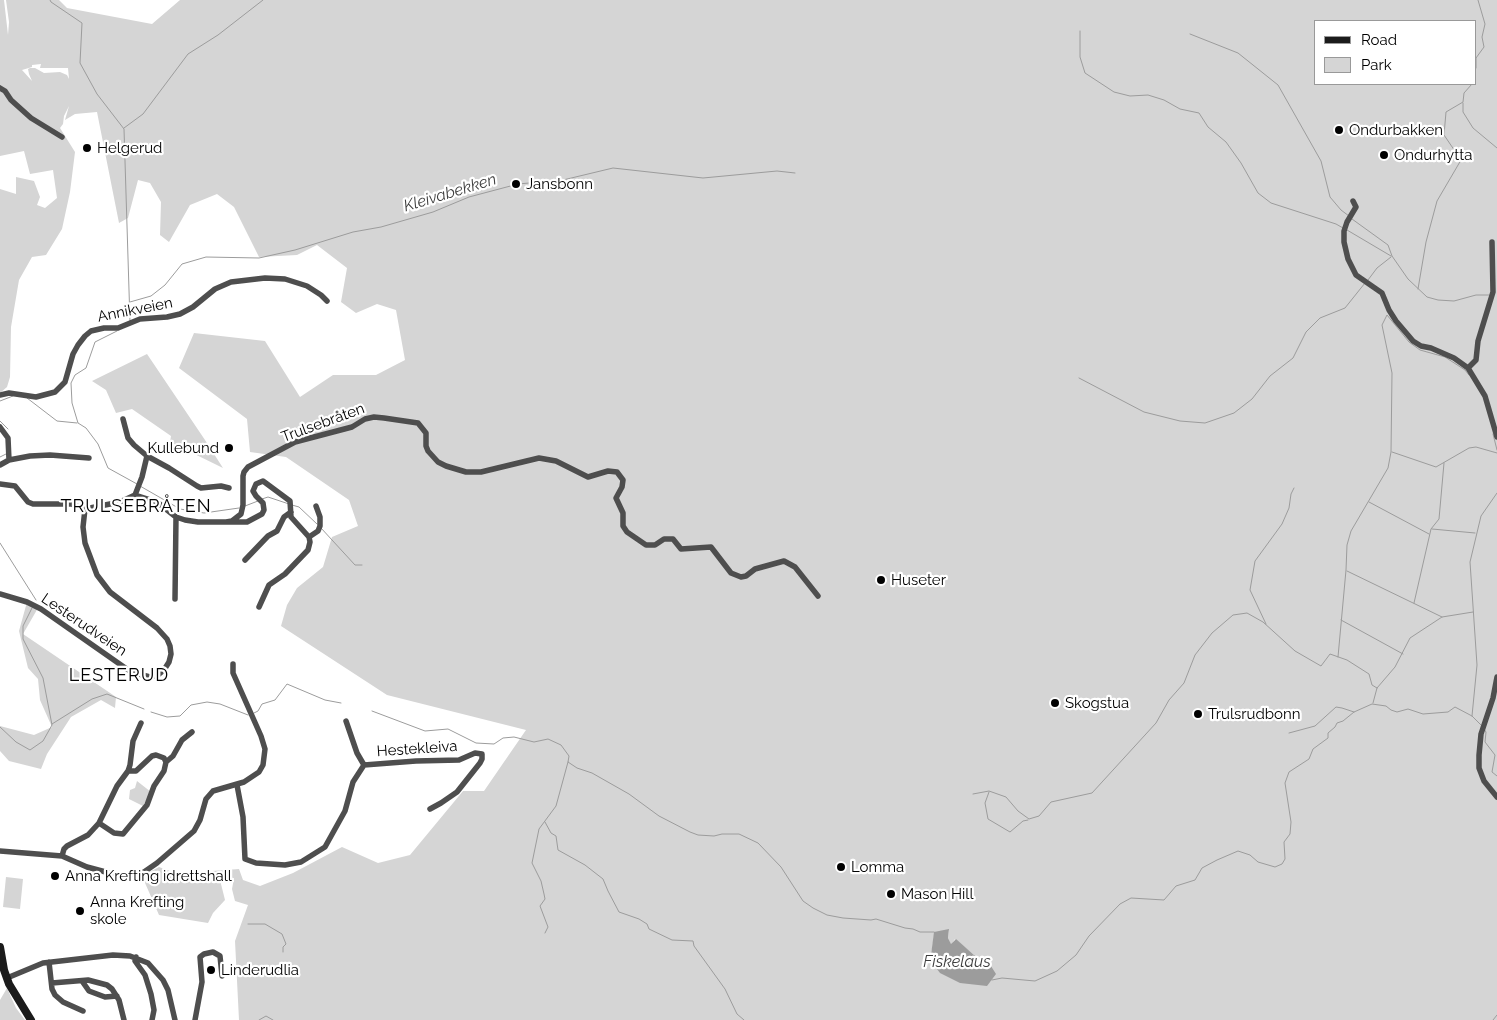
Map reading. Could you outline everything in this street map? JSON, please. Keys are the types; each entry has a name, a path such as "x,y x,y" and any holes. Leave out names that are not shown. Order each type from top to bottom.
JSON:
{"street":[{"path":"0,88 31,118 62,137"},
{"path":"1353,201 1356,206 1347,222 1344,231 1344,242 1348,260 1356,275 1382,293 1396,322 1413,341 1421,346 1441,352 1468,368 1485,396 1497,437"},
{"path":"1468,368 1476,360 1478,341 1493,292 1492,242"},
{"name":"Annikveien","path":"0,395 9,393 36,397 56,392 65,382 73,354 85,336 91,331 124,325 140,319 180,314 193,307 222,285 231,282 265,278 285,279 307,286 327,301"},
{"name":"Trulsebråten","path":"226,522 232,521 241,514 243,505 243,476 248,467 295,442 352,427 365,419 374,417 384,418 418,423 426,433 428,451 438,462 466,472 481,472 539,458 556,461 588,478 608,471 617,472 623,480 622,487 616,498 623,514 623,526 627,532 646,545 655,545 664,539 673,539 681,550 711,547 731,573 741,577 746,576 755,569 784,561 795,567 818,596"},
{"path":"123,419 128,438 147,456 201,488 221,486 229,488"},
{"path":"0,428 8,438 9,456"},
{"path":"0,465 9,456 50,455 89,458"},
{"path":"135,495 147,456"},
{"path":"0,484 14,486 28,502 71,504 85,509 115,503 135,495 157,502 176,517 198,522 247,522 262,514 264,510 263,503 253,491 256,484 265,482 290,501 294,521 309,537 310,542 308,550 285,574 269,585 260,607"},
{"path":"309,537 318,531 320,526 320,517 316,506"},
{"name":"Lesterudveien","path":"0,594 27,602 41,609 131,672 150,677 158,675 164,670 171,654 167,639 157,628 110,592 97,575 85,543 83,526 85,509"},
{"path":"245,560 268,536 277,530 287,513 291,512"},
{"path":"176,517 176,599"},
{"path":"0,851 62,856 86,867 108,873 129,875 144,872 157,863 194,831 200,820 206,799 213,790 236,785 259,772 263,765 265,757 261,736 233,673 233,664"},
{"path":"1497,677 1493,698 1480,734 1479,768 1484,781 1497,797"},
{"name":"Hestekleiva","path":"346,720 357,753 364,765"},
{"path":"62,856 67,846 88,835 99,823 117,786 128,771 132,741 141,722"},
{"path":"99,823 114,833 123,834 147,805 154,786 164,771 166,762 173,756 182,740 192,732"},
{"name":"Hestekleiva","path":"364,765 459,760 474,753 482,754 480,763 457,792 441,804 430,809"},
{"path":"128,771 136,771 152,756 160,756 166,762"},
{"name":"Hestekleiva","path":"236,785 243,817 245,859 250,862 265,864 294,864 301,862 325,847 346,811 353,782 364,765"},
{"path":"0,946 7,978 13,993 31,1020"},
{"path":"195,1020 202,982 200,957 213,952 220,956 222,976"},
{"path":"7,978 34,966 49,962 114,955 136,957 148,963 163,980 168,990 176,1020"},
{"path":"136,957 135,961 145,975 151,994 154,1010 152,1020"},
{"path":"49,962 53,992 58,999 83,1011"},
{"path":"82,981 90,991 105,997 117,996"},
{"path":"52,983 94,981 106,985 117,996 124,1020"}],"green space":[{"path":"0,0 4,0 8,35 9,22 6,0 59,0 67,8 152,24 180,0 1497,0 1497,1020 239,1020 235,941 248,905 235,901 232,889 234,878 220,880 225,900 213,913 208,923 159,915 142,876 159,867 203,883 212,871 239,869 243,880 260,886 293,873 342,847 378,863 410,855 463,791 484,791 526,730 387,695 281,626 287,605 297,588 323,567 332,537 358,526 349,500 286,457 250,452 247,419 179,368 194,333 265,341 300,397 333,375 376,375 405,360 396,310 377,304 356,313 341,302 347,268 317,245 297,255 259,257 234,207 217,194 190,205 169,242 160,235 161,202 150,183 138,180 128,218 119,223 97,112 75,114 65,120 69,106 60,128 75,152 70,192 62,229 46,255 32,257 19,280 11,327 10,377 7,387 0,393 0,189 16,194 16,177 34,181 40,197 37,205 45,208 57,198 53,170 30,174 24,151 0,156","holes":["41,64 40,68 68,68 69,79 67,75 60,72 44,73 35,68 30,68 28,69 32,81 22,70 32,67 32,65","949,930 948,938 951,945 955,939 974,955 983,959 931,955 934,936"]},
{"path":"147,354 223,468 170,442 171,436 132,409 116,413 106,390 92,381"},
{"path":"27,602 38,608 23,634 116,697 115,708 101,700 71,717 47,754 41,769 9,761 0,751 0,726 34,735 52,727 40,700 38,679 28,668 19,631"},
{"path":"137,781 151,792 143,806 129,799 130,790 135,788"},
{"path":"6,877 23,879 20,909 3,907"},
{"path":"7,988 16,1008 25,1020 0,1020 0,1000"}],"water":[{"name":"Fiskelaus","path":"949,929 948,938 951,944 956,939 974,955 989,963 996,974 987,986 960,983 940,973 934,965 931,955 934,932"}],"waterway":[{"path":"50,0 82,23 80,63 97,94 124,129 130,322"},
{"path":"124,128 143,114 188,54 218,35 263,0"},
{"path":"1477,57 1484,47 1482,37 1485,24 1478,0"},
{"path":"1080,31 1080,57 1085,73 1114,92 1130,96 1148,95 1164,100 1180,109 1199,113 1208,127 1226,142 1241,163 1258,193 1271,203 1343,228"},
{"path":"1190,34 1238,53 1278,85 1321,161 1330,197 1349,216"},
{"path":"1418,289 1426,242 1437,201 1461,160 1444,135 1446,112 1463,102 1464,93 1471,85"},
{"path":"1463,103 1463,112 1473,128 1497,148"},
{"name":"Kleivabekken","path":"130,302 151,296 165,285 182,264 206,257 259,258 295,250 353,232 381,227 433,212 469,197 518,184 563,180 613,168 703,178 777,171 795,173"},
{"path":"1352,219 1388,245 1392,256 1408,279 1427,297 1454,301 1476,295 1489,295"},
{"path":"1347,230 1391,256"},
{"path":"1368,280 1377,268 1391,257"},
{"path":"1079,378 1144,412 1180,421 1205,423 1234,413 1252,399 1270,376 1293,358 1306,332 1320,318 1345,308 1365,283"},
{"path":"1338,657 1347,545 1351,531 1388,468 1391,452 1392,373 1382,325 1387,315 1409,342 1420,350 1445,357 1465,370 1469,375"},
{"path":"117,331 95,342 86,368 75,375 71,383 72,403 78,423 86,428 98,444 108,468 137,484"},
{"path":"0,401 13,396"},
{"path":"27,398 57,421 77,423"},
{"path":"0,421 8,429"},
{"path":"1493,434 1497,450"},
{"path":"1392,452 1436,467 1469,448 1476,447 1497,453"},
{"path":"0,457 6,454"},
{"path":"1414,603 1431,529 1439,519 1444,463"},
{"path":"140,486 180,509 204,513 239,508"},
{"path":"1266,624 1250,590 1255,561 1282,524 1289,508 1294,488"},
{"path":"1472,716 1477,665 1470,562 1481,516 1497,493"},
{"path":"262,499 268,497 289,504"},
{"path":"245,506 258,501"},
{"path":"1369,502 1429,534"},
{"path":"292,505 299,507 317,524"},
{"path":"321,528 355,565 362,565"},
{"path":"1432,529 1475,533"},
{"path":"0,543 36,600"},
{"path":"1347,571 1442,617"},
{"path":"0,727 16,742 30,750 43,741 52,725 43,678 23,639 23,626 32,608"},
{"path":"1373,703 1377,688 1395,667 1410,638 1442,617 1473,612"},
{"path":"973,794 989,791 1006,797 1018,811 1029,819 1039,816 1051,802 1092,793 1156,723 1169,700 1184,683 1195,655 1212,633 1233,615 1247,613 1263,622 1295,651 1321,666 1330,654 1347,660 1369,674 1372,685 1377,688"},
{"path":"1341,620 1403,654"},
{"path":"254,713 258,711 262,704 275,700 287,684 325,700 341,703"},
{"path":"52,724 92,699 107,694 144,709"},
{"path":"151,712 167,717 180,716 191,705 207,702 220,704 248,715"},
{"path":"992,980 1002,978 1035,981 1057,971 1076,955 1089,936 1120,904 1131,898 1164,900 1176,886 1195,880 1202,868 1238,851 1250,855 1258,862 1275,867 1282,864 1285,859 1284,842 1290,834 1291,822 1285,783 1289,772 1309,759 1313,749 1328,738 1328,733 1337,723 1343,721 1354,712 1372,704 1386,706 1397,712 1408,709 1423,714 1448,712 1455,707 1472,716 1482,726"},
{"path":"1289,733 1315,726 1336,707 1354,712"},
{"path":"372,711 425,731 448,729 476,743 494,744 503,738 514,737 534,742 548,739 561,745 569,756 568,762 577,768 592,773 629,794 659,816 690,832 698,835 714,836 739,834 758,843 781,867 803,901 813,908 827,915 843,918 876,919 920,932 934,932"},
{"path":"1484,729 1486,732 1485,742 1495,755 1492,772 1497,776"},
{"path":"545,933 548,927 540,906 545,899 541,881 532,863 539,829 556,806 568,762"},
{"path":"989,792 985,803 988,819 1010,832 1023,821 1028,820"},
{"path":"545,822 551,833 556,836 558,850 585,865 603,879 619,912 639,919 647,924 649,929 672,940 693,941 694,946 725,989 737,1014 744,1020"},
{"path":"248,924 265,924 282,934 286,944 283,947 283,952"},
{"path":"1493,1020 1497,1015"},
{"path":"259,1020 266,1016 273,1020"}],"place":[{"name":"Ondurbakken","path":"1339,130"},
{"name":"Helgerud","path":"87,148"},
{"name":"Ondurhytta","path":"1384,155"},
{"name":"Jansbonn","path":"516,184"},
{"name":"Kullebund","path":"229,448"},
{"name":"Huseter","path":"881,580"},
{"name":"Skogstua","path":"1055,703"},
{"name":"Trulsrudbonn","path":"1198,714"},
{"name":"Lomma","path":"841,867"},
{"name":"Anna Krefting idrettshall","path":"55,876"},
{"name":"Mason Hill","path":"891,894"},
{"name":"Anna Krefting skole","path":"80,911"},
{"name":"Linderudlia","path":"211,970"}],"district":[{"name":"TRULSEBRÅTEN","path":"136,507"},
{"name":"LESTERUD","path":"119,676"}]}
